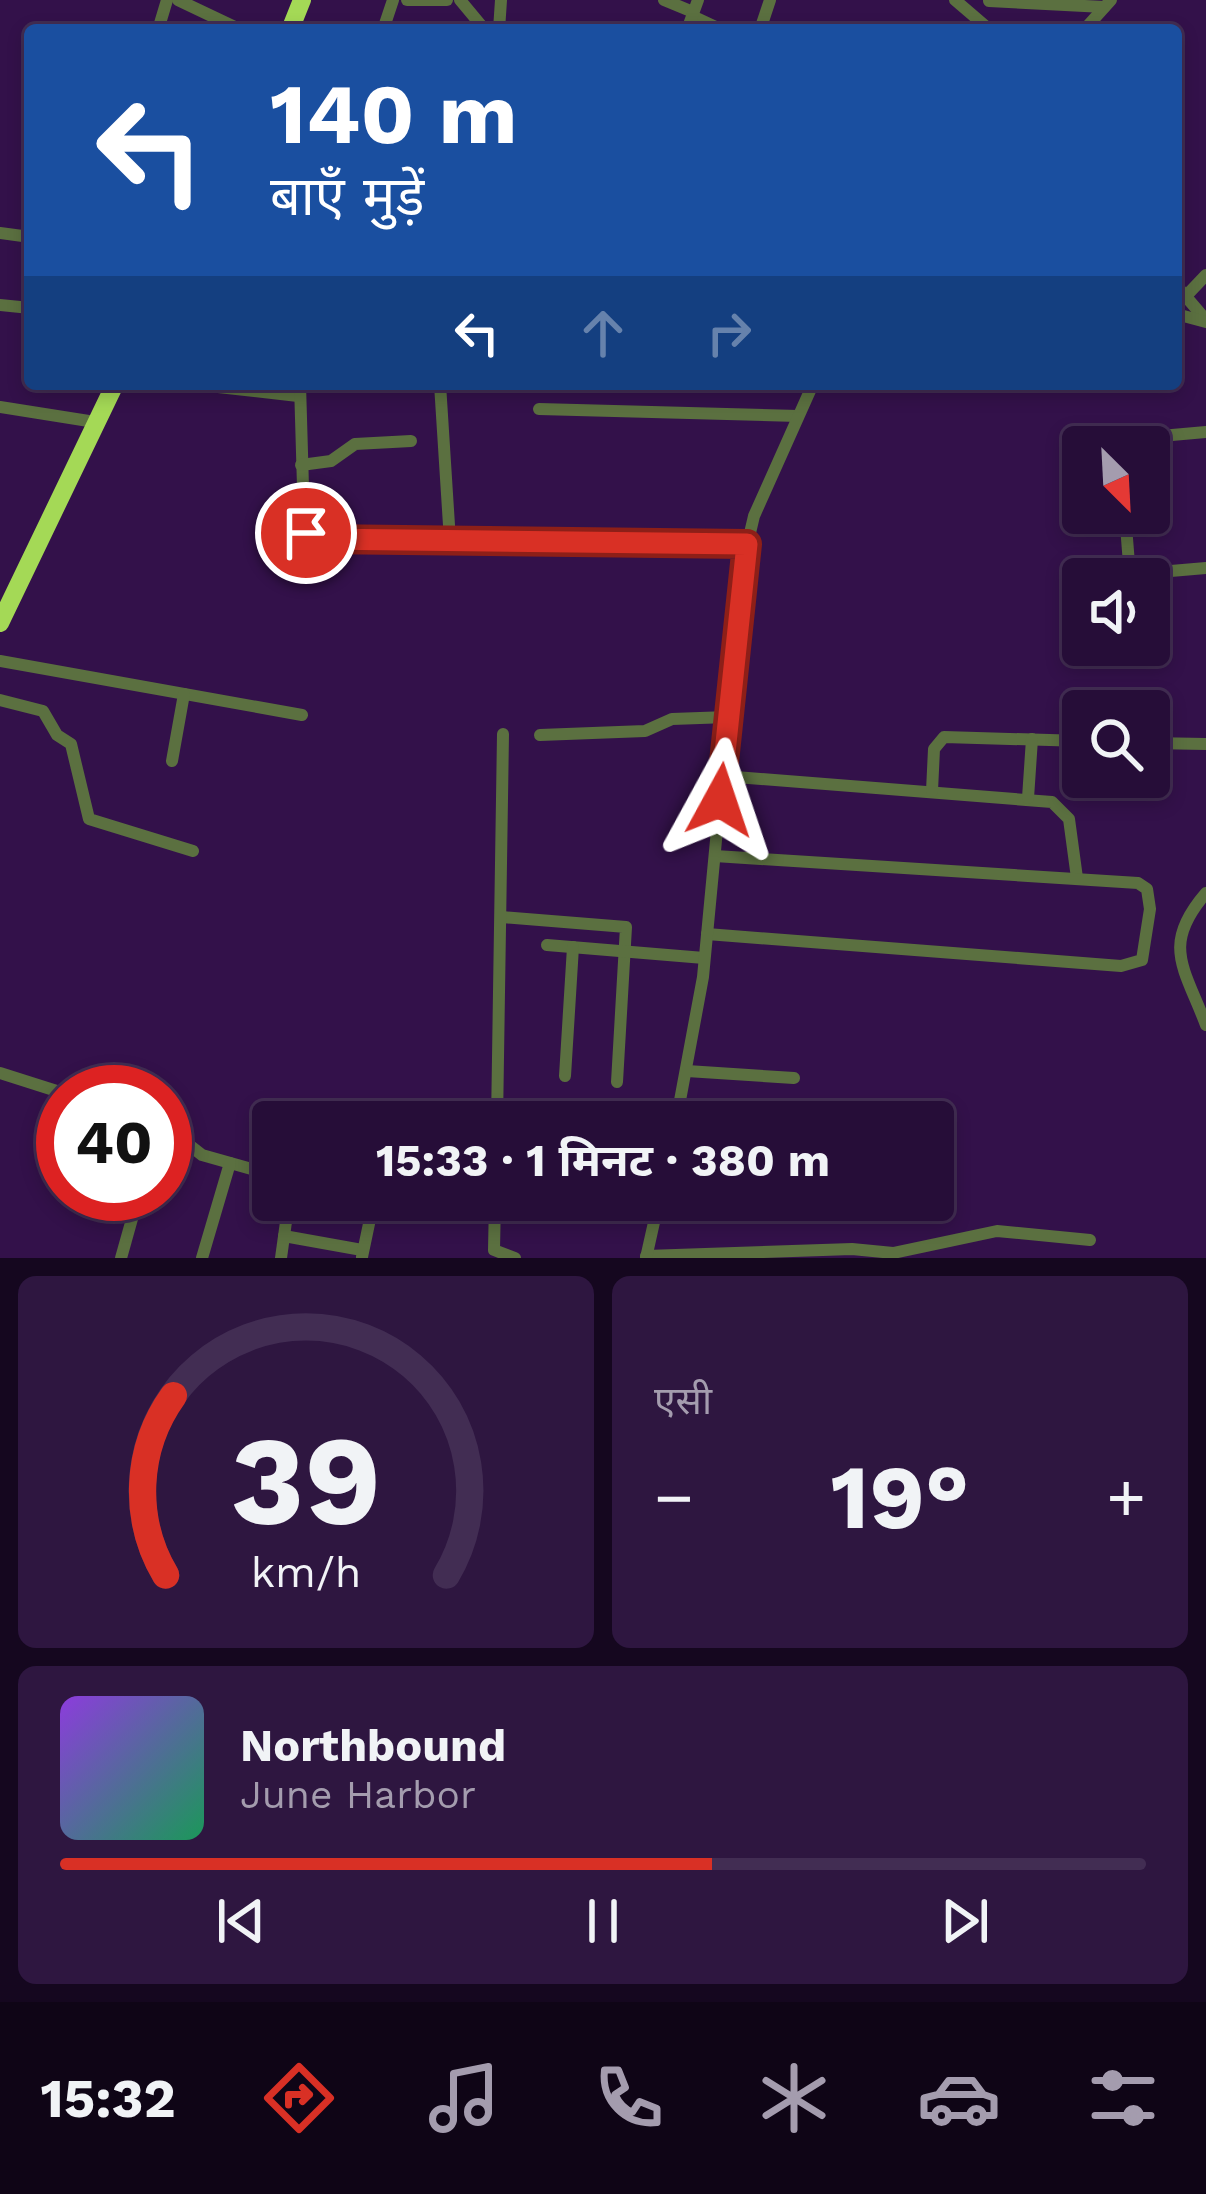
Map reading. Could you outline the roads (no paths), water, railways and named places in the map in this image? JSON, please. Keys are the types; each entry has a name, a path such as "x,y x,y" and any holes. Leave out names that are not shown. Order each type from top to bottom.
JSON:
{"highway":[{"path":"3,610 112,390"}],"street":[{"path":"178,0 228,24"},
{"path":"407,0 442,0"},
{"path":"460,0 480,24"},
{"path":"664,0 692,14"},
{"path":"955,0 984,24"},
{"path":"989,1 1107,4"},
{"path":"1186,296 1206,275"},
{"path":"1182,292 1206,321"},
{"path":"299,390 304,521 310,538 747,544"},
{"path":"440,390 451,542"},
{"path":"681,1101 707,934 747,544 810,390"},
{"path":"0,406 95,422"},
{"path":"538,410 798,416"},
{"path":"1170,435 1206,431"},
{"path":"301,466 331,461 355,444 411,441"},
{"path":"1127,534 1129,564 1136,574 1206,568"},
{"path":"0,661 302,715"},
{"path":"172,761 184,694"},
{"path":"0,700 43,711 57,735 71,744 89,819 193,851"},
{"path":"539,735 637,731 672,719 728,717"},
{"path":"498,1101 503,734"},
{"path":"932,791 938,740 1062,741"},
{"path":"1028,798 1033,740"},
{"path":"1170,743 1206,744"},
{"path":"722,776 1052,802 1070,819 1077,878"},
{"path":"707,934 1121,967 1142,960 1150,909 1147,890 1138,883 715,856"},
{"path":"1206,893 1178,934 1180,957 1206,1025"},
{"path":"502,917 626,927 617,1082"},
{"path":"547,945 704,958"},
{"path":"565,1076 573,947"},
{"path":"687,1071 794,1078"},
{"path":"0,1073 36,1084"},
{"path":"192,1149 252,1169"},
{"path":"202,1258 230,1163"},
{"path":"121,1258 131,1221"},
{"path":"281,1258 286,1221"},
{"path":"284,1236 362,1254 369,1221"},
{"path":"495,1221 494,1250 514,1258"},
{"path":"654,1221 646,1257 934,1253 997,1231 1090,1240"}]}
